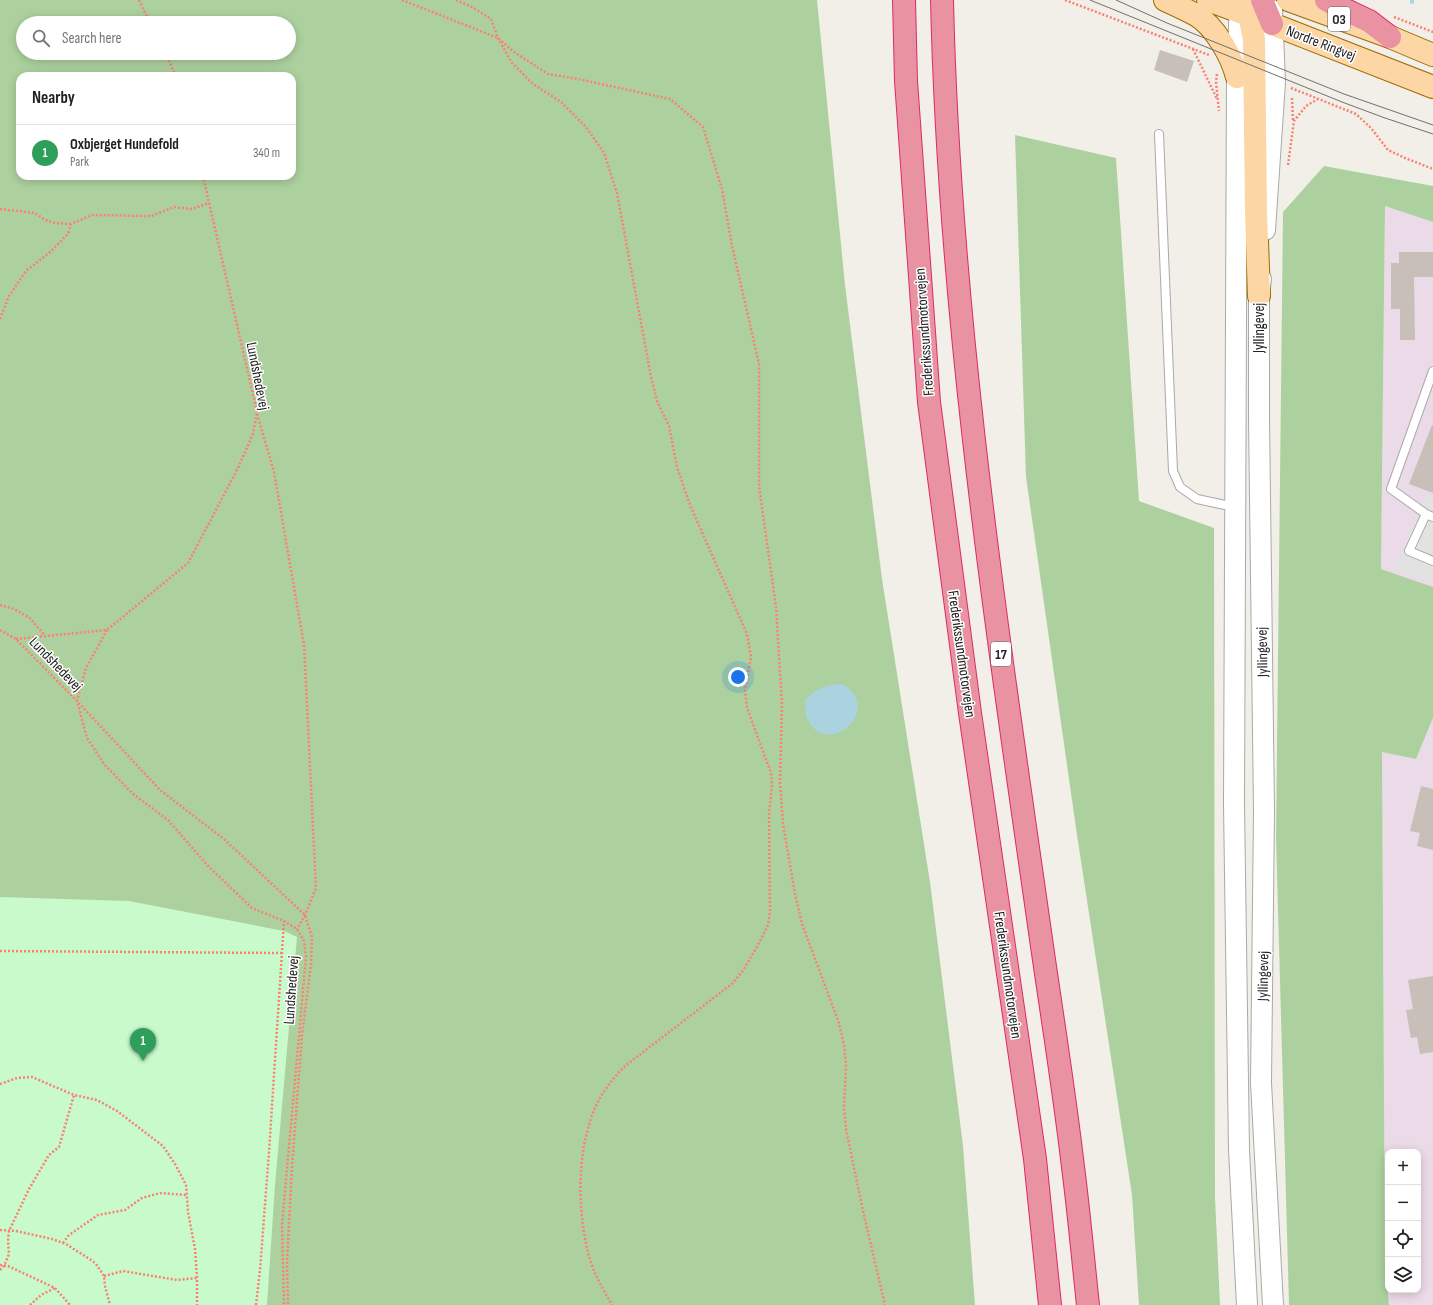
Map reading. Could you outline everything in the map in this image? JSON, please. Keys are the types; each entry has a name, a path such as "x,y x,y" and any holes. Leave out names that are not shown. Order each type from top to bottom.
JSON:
{"highway":[{"path":"888,0 892,36 906,81"},
{"name":"Frederikssundmotorvejen","path":"904,0 906,81 929,402 970,713 1035,1159 1050,1305"},
{"name":"17","path":"942,0 943,77 953,234 972,423 1006,690 1073,1166 1088,1305"},
{"name":"O3","path":"1326,0 1369,21 1390,37"},
{"path":"1248,6 1272,24"}],"main road":[{"path":"1165,0 1198,16 1210,28 1220,41 1235,71"},
{"path":"1208,0 1248,6 1254,40 1256,204 1259,296"},
{"name":"Nordre Ringvej","path":"1288,0 1390,37 1433,55"},
{"name":"Nordre Ringvej","path":"1272,24 1433,87"}],"street":[{"name":"Jyllingevej","path":"1271,0 1275,82 1259,296 1258,418 1264,811 1261,1083 1273,1305"},
{"name":"Jyllingevej","path":"1247,1305 1242,1237 1238,1110 1234,804 1235,71 1248,6"}],"lane":[{"path":"1159,134 1173,470 1180,487 1197,500 1225,505 1235,505"},
{"path":"1433,371 1391,489 1430,515 1409,551 1433,560"}],"path":[{"path":"139,0 147,16"},
{"path":"402,0 498,38 514,52 548,74 670,99 703,127 722,189 732,246 759,364 759,486 776,607 782,705 780,782 783,824 795,894 802,924 839,1023 844,1045 846,1065 844,1107 846,1129 885,1305"},
{"path":"456,0 472,7 491,19 498,38 512,63 533,84 561,102 586,127 604,153 617,193 651,377 657,401 669,426 677,467 690,505 747,634 751,657 745,690 747,708 771,773 769,840 770,912 768,925 758,945 744,969 733,983 625,1066 614,1077 595,1108 589,1127 583,1157 581,1190 582,1220 588,1254 599,1282 612,1305"},
{"path":"1065,0 1193,48 1235,71"},
{"path":"1193,48 1218,102"},
{"path":"168,60 174,72"},
{"path":"1275,82 1356,114 1371,128 1388,150 1433,168"},
{"name":"Lundshedevej","path":"16,639 107,630 188,563 238,468 253,434 257,412 204,180"},
{"path":"0,209 35,213 45,220 55,224 71,224 92,215 151,216 174,207 192,209 208,203"},
{"path":"0,319 9,296 26,271 50,252 68,234 71,224"},
{"path":"257,412 274,472 304,645 316,888 305,915 296,929"},
{"path":"0,604 14,609 30,618 45,636"},
{"path":"0,630 16,639"},
{"path":"107,630 86,668 77,701 160,790 224,839 305,915 312,937 311,964 302,1035 292,1167 287,1261 288,1305"},
{"name":"Lundshedevej","path":"16,639 77,701 87,738 104,764 133,794 168,820 209,867 252,908 284,921 296,929 304,941 306,957 282,1225 284,1305"},
{"path":"256,1305 269,1152 284,921"},
{"path":"0,951 282,953"},
{"path":"0,1084 17,1078 32,1077 74,1095 97,1100 117,1111 163,1146 186,1185 188,1212 195,1249 197,1305"},
{"path":"0,1270 4,1266 9,1254 9,1231 29,1189 49,1155 59,1147 74,1095"},
{"path":"63,1243 69,1235 98,1215 125,1210 142,1198 160,1193 186,1195"},
{"path":"0,1230 52,1239 63,1243 96,1264 104,1276 110,1305"},
{"path":"0,1265 8,1266 55,1288 70,1305"},
{"path":"104,1276 123,1271 177,1280 197,1278"},
{"path":"30,1305 41,1295 55,1288"}],"shaded area":[{"path":"1385,205 1433,222 1433,587 1381,569"},
{"path":"1426,495 1433,498 1433,583 1395,569"},
{"path":"1433,718 1433,1305 1389,1305 1388,1293 1421,1293 1421,1149 1385,1149 1385,1263 1382,751 1416,759"}],"green space":[{"path":"0,0 817,0 845,285 882,579 930,882 963,1146 975,1305 0,1305"},
{"path":"1015,135 1116,158 1139,501 1214,528 1215,1198 1220,1305 1139,1305 1132,1195 1077,835 1026,477"},
{"path":"1324,166 1433,186 1433,222 1385,206 1381,569 1433,587 1433,718 1416,759 1382,752 1385,1293 1388,1293 1389,1305 1289,1305 1276,837 1283,212"},
{"path":"0,897 129,901 284,931 297,937 275,1185 267,1305 0,1305"}],"water":[{"path":"843,684 854,694 858,705 856,716 850,725 841,731 831,734 821,733 812,726 807,719 805,700 814,692 822,688 831,685"}],"building":[{"path":"1160,50 1194,61 1187,82 1154,70"},
{"path":"1399,252 1433,252 1433,277 1414,277 1415,340 1400,340 1400,309 1391,309 1391,263 1399,263"},
{"path":"1433,425 1433,493 1409,484"},
{"path":"1421,786 1433,789 1433,850 1417,846 1420,833 1410,831"},
{"path":"1433,976 1433,1052 1420,1054 1417,1037 1411,1038 1406,1010 1413,1009 1408,980"}],"tram line":[{"path":"1090,0 1342,102 1433,134"},
{"path":"1116,0 1167,23 1344,94 1433,125"}],"place":[{"name":"Oxbjerget Hundefold","path":"143,1061"}]}
